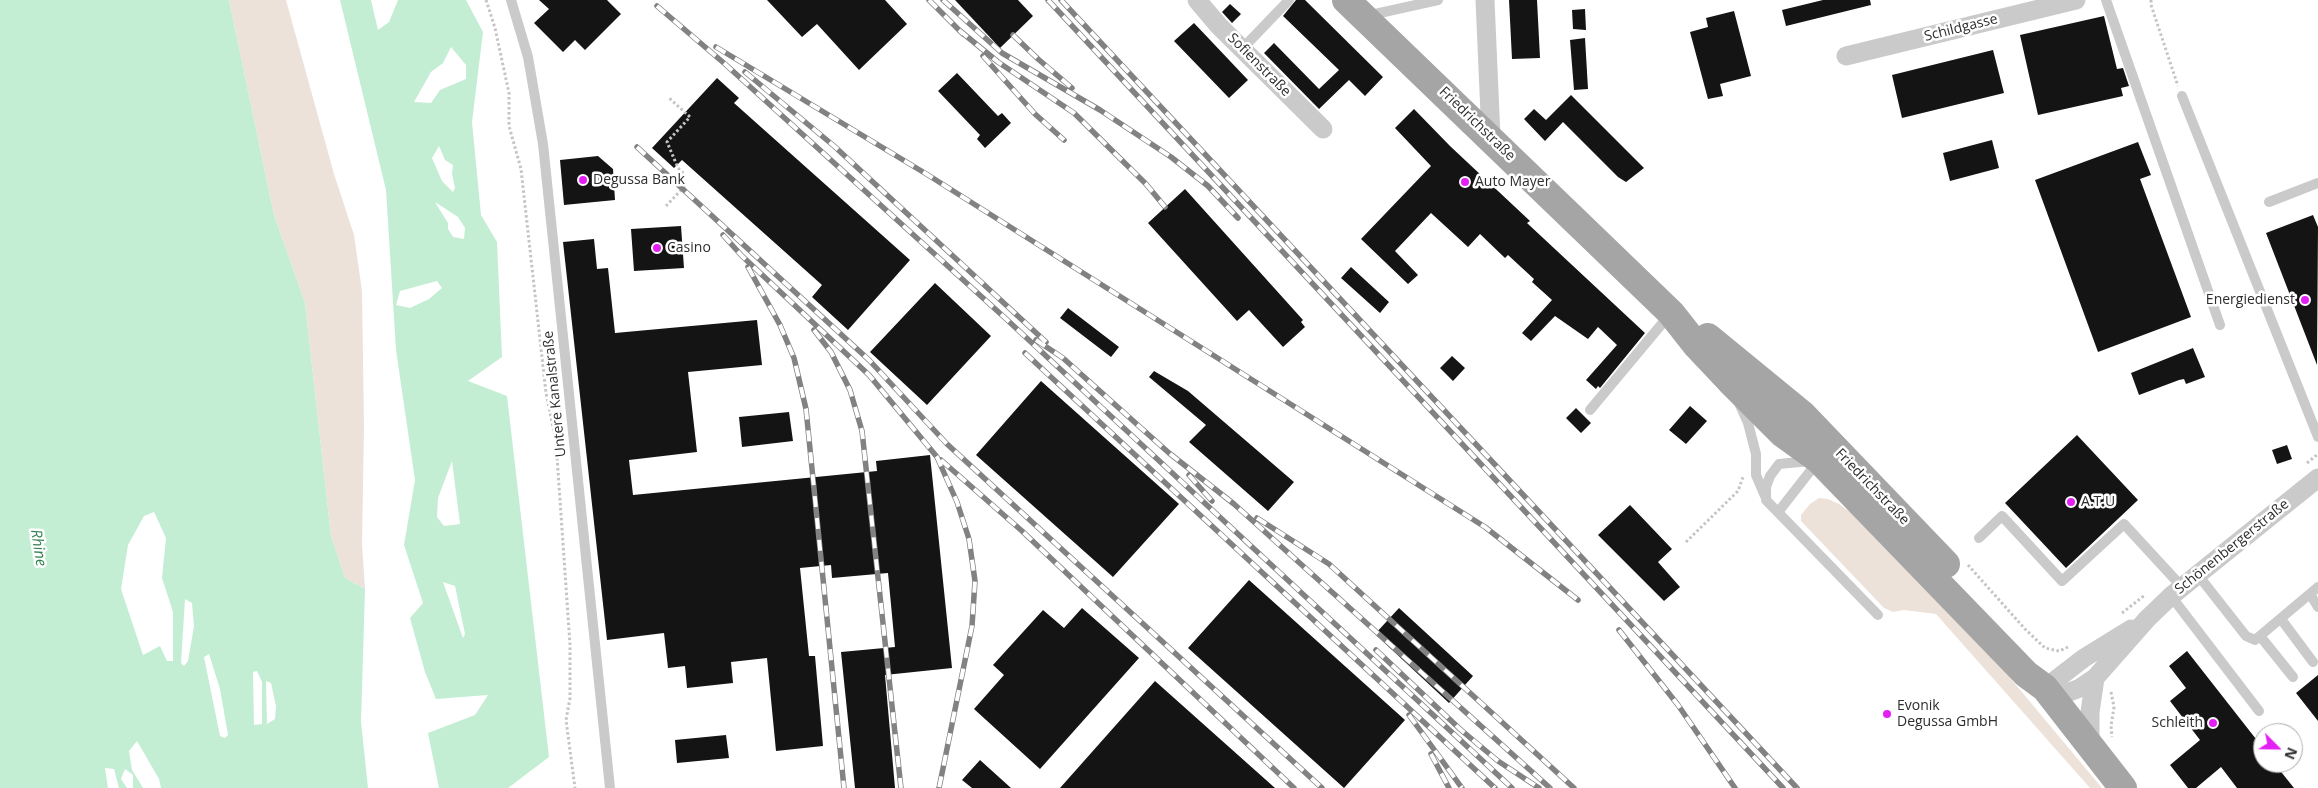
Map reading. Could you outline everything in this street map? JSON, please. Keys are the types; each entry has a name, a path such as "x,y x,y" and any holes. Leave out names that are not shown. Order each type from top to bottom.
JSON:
{"main road":[{"name":"Friedrichstraße","path":"1355,8 1491,137 1671,313 1697,346 1730,381 1783,434 1819,460 2026,674 2044,688"},
{"name":"Friedrichstraße","path":"1671,313 1709,338 1802,414 1998,620 2032,667 2044,688"},
{"path":"2044,688 2102,745 2122,788"}],"street":[{"name":"Sofienstraße","path":"1197,0 1218,26 1323,129"},
{"path":"1485,0 1491,137"},
{"name":"Schildgasse","path":"1846,56 2076,0"},
{"name":"Schönenbergerstraße","path":"2044,688 2067,693 2080,688 2096,676 2147,619 2177,592 2318,478"},
{"name":"Schönenbergerstraße","path":"2044,688 2084,658 2147,619"},
{"path":"2096,676 2090,712 2102,745"}],"lane":[{"name":"Untere Kanalstraße","path":"511,0 528,57 543,144 610,788"},
{"path":"1242,49 1290,0"},
{"path":"1355,8 1438,0"},
{"path":"2106,0 2220,326"},
{"path":"2182,96 2318,438"},
{"path":"2269,202 2318,183"},
{"path":"1590,410 1671,313"},
{"path":"1730,381 1748,423 1756,454 1756,474 1766,500 1779,511 1878,615"},
{"path":"1766,500 1766,488 1770,476 1779,464 1819,460"},
{"path":"1779,511 1819,460"},
{"path":"1979,538 2002,516 2062,582 2124,524 2177,592 2259,711"},
{"path":"2198,575 2246,636 2255,640 2314,591 2318,606"},
{"path":"2280,618 2313,662"},
{"path":"2260,636 2293,677"}],"path":[{"path":"486,0 495,28 509,93 509,126 521,170 546,392 556,442 570,645 570,698 566,720 576,788"},
{"path":"2151,0 2151,5 2182,96"},
{"path":"666,206 684,186 684,174 678,168 667,142 690,117 668,97"},
{"path":"1964,560 2025,629 2045,648 2058,651 2073,645 2084,658"},
{"path":"2096,676 2111,691 2114,700 2111,726 2102,745"}],"shaded area":[{"path":"229,0 286,0 334,174 354,235 362,291 364,426 362,544 365,589 345,578 331,536 305,303 274,215"},
{"path":"1819,498 1828,499 1839,504 1862,521 2006,673 2102,788 2090,788 1936,614 1904,610 1893,612 1884,608 1801,521 1801,515 1810,504"}],"water":[{"name":"Rhine","path":"0,0 229,0 274,215 305,303 331,536 345,578 365,589 361,722 368,788 161,788 159,779 137,741 129,751 132,770 143,788 133,788 133,775 125,769 121,779 127,788 119,788 114,769 105,768 108,788 0,788","holes":["154,512 166,538 162,578 173,612 173,661 167,661 160,646 143,655 121,589 128,545 144,516","185,599 192,603 194,626 188,661 184,666 181,663","209,654 220,689 228,735 225,738 220,736 204,657","257,671 262,682 262,724 254,725 253,672","266,681 271,683 276,706 275,719 267,724"]},
{"path":"340,0 371,0 378,30 389,22 398,0 466,0 483,32 472,122 481,215 497,242 502,357 468,381 507,396 549,757 508,788 439,788 428,733 475,715 488,695 436,699 425,672 410,618 423,603 404,545 415,480 396,350 386,190","holes":["451,47 466,65 466,79 440,90 431,103 414,102 431,72 443,63","439,146 445,160 453,165 452,174 455,188 453,192 442,181 432,158","435,202 458,217 465,228 464,239 453,237 448,229 448,223","437,281 442,288 429,299 410,308 396,305 400,291","452,461 460,524 444,526 437,517 438,498","443,582 455,586 465,634 463,638"]}],"building":[{"path":"539,0 607,0 621,14 585,50 575,40 563,52 534,23 549,9"},
{"path":"767,0 885,0 907,24 859,70 817,24 802,37"},
{"path":"955,0 1018,0 1033,16 1000,48"},
{"path":"1296,0 1305,0 1383,77 1365,96 1349,80 1319,109 1264,53 1274,43 1319,89 1339,70 1283,16"},
{"path":"1509,0 1537,0 1540,58 1512,59"},
{"path":"1823,0 1870,0 1871,5 1786,26 1782,10"},
{"path":"1230,4 1241,14 1232,23 1222,12"},
{"path":"1585,9 1586,30 1573,29 1572,10"},
{"path":"1734,11 1751,76 1720,84 1723,96 1708,99 1690,32 1708,27 1706,18"},
{"path":"2104,16 2117,69 2123,68 2129,86 2121,88 2123,96 2038,115 2020,35"},
{"path":"1194,23 1248,80 1229,98 1174,41"},
{"path":"1585,38 1588,89 1574,90 1570,40"},
{"path":"1993,50 2004,93 1902,118 1892,75"},
{"path":"957,73 998,116 1002,113 1011,123 985,148 977,139 980,135 938,91"},
{"path":"717,78 739,98 734,103 910,260 848,330 812,297 822,285 682,160 674,168 652,148"},
{"path":"1571,95 1644,168 1626,182 1618,177 1563,122 1545,141 1524,119 1534,109 1546,120"},
{"path":"1414,109 1450,146 1530,221 1527,223 1645,333 1600,388 1598,386 1596,389 1586,380 1617,345 1598,327 1588,339 1555,316 1531,341 1522,333 1552,300 1532,282 1534,279 1508,255 1505,258 1480,234 1468,247 1431,213 1395,251 1418,275 1408,284 1361,239 1431,166 1395,128"},
{"path":"1992,140 1999,168 1950,181 1943,153"},
{"path":"2138,142 2151,175 2140,179 2191,317 2098,352 2035,180"},
{"path":"598,156 613,169 615,200 564,205 560,160"},
{"path":"1185,189 1303,320 1301,322 1305,327 1283,347 1249,310 1237,321 1148,223"},
{"name":"Energiedienst","path":"2313,215 2318,227 2317,365 2266,233"},
{"name":"Casino","path":"681,226 684,268 634,271 631,229"},
{"path":"594,239 597,269 608,268 615,333 757,320 762,365 688,372 697,452 629,460 633,495 877,471 876,461 930,455 952,668 885,675 895,788 855,788 841,652 895,647 888,573 832,578 831,565 800,568 809,656 815,656 823,746 776,751 767,658 731,662 733,683 687,688 685,666 668,668 664,633 607,640 563,242"},
{"path":"1351,267 1389,302 1380,313 1341,278"},
{"path":"935,283 991,336 927,405 870,352"},
{"path":"1068,308 1119,347 1111,357 1060,318"},
{"path":"2193,348 2205,377 2186,384 2184,379 2179,380 2139,395 2131,373"},
{"path":"1452,356 1465,368 1453,381 1440,368"},
{"path":"1154,371 1188,391 1294,482 1268,511 1189,442 1206,425 1149,377"},
{"path":"1041,381 1179,504 1113,577 976,455"},
{"path":"1690,406 1707,421 1686,444 1669,430"},
{"path":"1576,408 1591,423 1581,433 1566,418"},
{"path":"789,412 793,441 742,447 739,417"},
{"name":"A.T.U","path":"2077,435 2138,500 2066,568 2005,503"},
{"path":"2287,445 2292,459 2277,464 2272,450"},
{"path":"1630,505 1672,549 1658,562 1680,587 1664,601 1598,535"},
{"path":"1249,580 1405,720 1344,788 1188,648"},
{"path":"1082,608 1139,658 1040,769 974,709 1004,675 993,665 1043,610 1064,628"},
{"path":"1399,608 1473,676 1449,703 1375,634"},
{"path":"2187,651 2253,735 2253,773 2282,773 2294,788 2237,788 2221,767 2196,788 2188,788 2170,765 2200,740 2170,701 2186,688 2169,666"},
{"path":"2318,675 2318,721 2296,693"},
{"path":"1155,681 1275,788 1060,788"},
{"path":"726,735 729,758 677,763 675,740"},
{"path":"980,760 1011,788 972,788 962,780"}],"railway":[{"path":"929,0 963,34"},
{"path":"943,0 1002,53 1100,110 1171,157 1208,186 1238,218"},
{"path":"1048,0 1783,788"},
{"path":"1061,0 1797,788"},
{"path":"657,6 725,64 1004,317 1512,788"},
{"path":"959,30 998,62 1074,113 1146,184 1165,207"},
{"path":"1013,35 1072,88"},
{"path":"716,47 928,175 1485,527 1578,600"},
{"path":"983,56 1035,114 1064,140"},
{"path":"745,72 834,146 1046,342"},
{"path":"637,147 869,360 947,444 1322,788"},
{"path":"723,235 742,256 869,375 937,457 957,502 969,539 975,581 972,626 939,788"},
{"path":"748,267 780,325 794,358 806,409 844,788"},
{"path":"814,330 831,352 850,390 862,431 901,788"},
{"path":"1036,340 1063,358 1169,453 1234,504 1550,788"},
{"path":"1025,353 1495,788"},
{"path":"941,460 1022,531 1294,788"},
{"path":"1189,475 1212,501"},
{"path":"1257,518 1329,564 1574,788"},
{"path":"1619,630 1678,705 1735,788"},
{"path":"1376,650 1461,730 1498,761 1539,788"},
{"path":"1409,715 1462,788"},
{"path":"1431,754 1449,788"}],"place":[{"name":"Degussa Bank","path":"583,180"},
{"name":"Auto Mayer","path":"1465,182"},
{"name":"Casino","path":"657,248"},
{"name":"Energiedienst","path":"2305,300"},
{"name":"A.T.U","path":"2071,502"},
{"name":"Evonik Degussa GmbH","path":"1887,714"},
{"name":"Schleith","path":"2213,723"}]}
